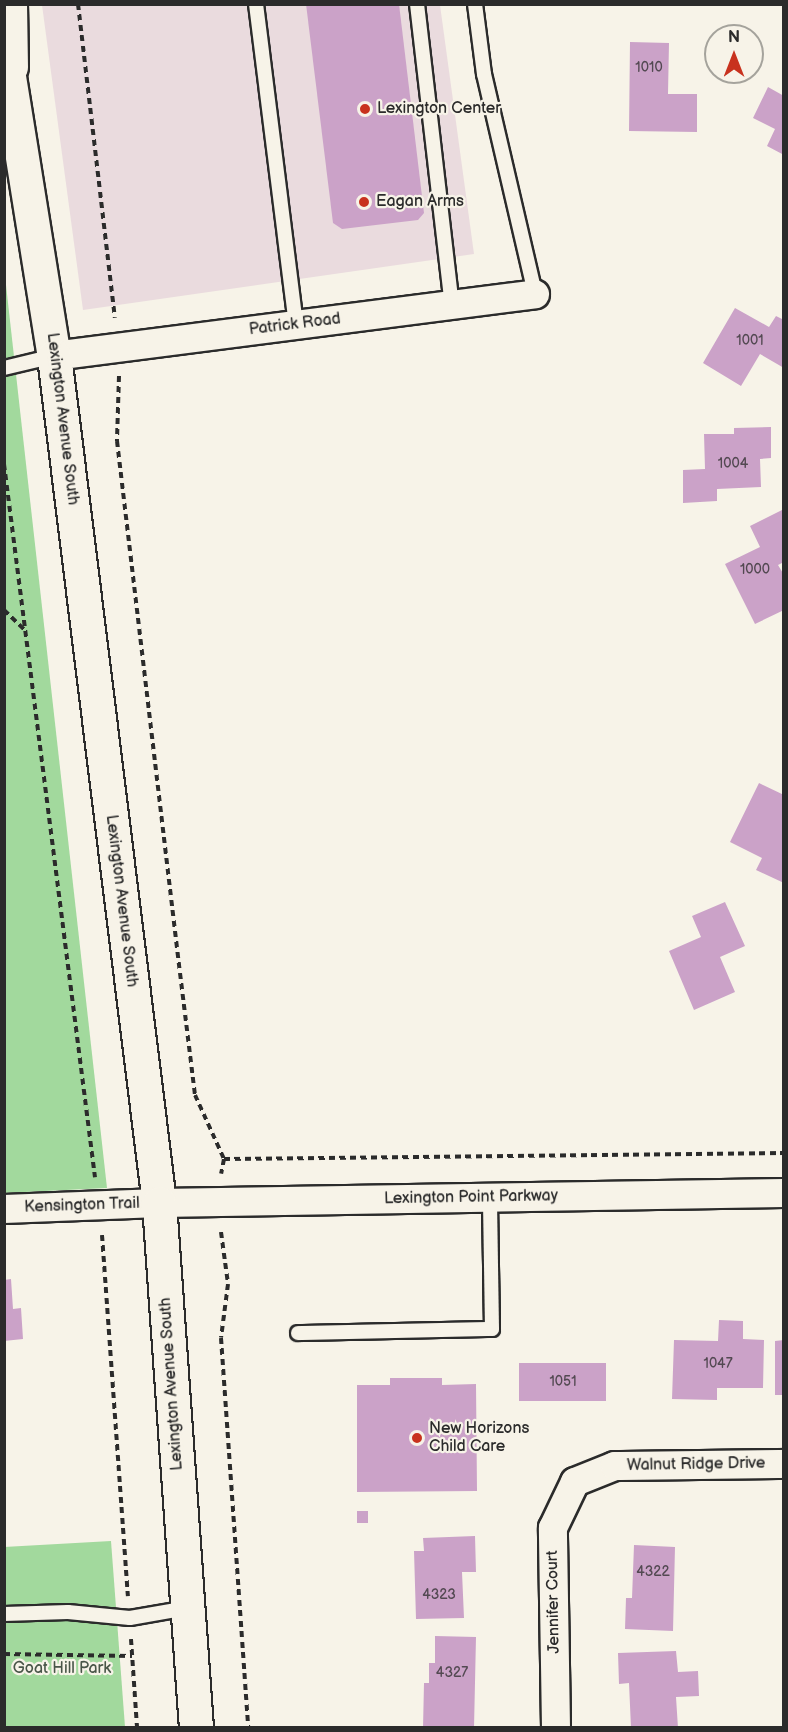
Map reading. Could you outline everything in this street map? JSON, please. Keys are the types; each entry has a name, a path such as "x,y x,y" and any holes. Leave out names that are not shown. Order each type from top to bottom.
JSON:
{"street":[{"name":"Lexington Avenue South","path":"10,4 11,78"},
{"name":"Lexington Avenue South","path":"4,45 54,356 159,1203 196,1728"},
{"name":"Patrick Road","path":"54,356 535,294"},
{"name":"Lexington Point Parkway","path":"159,1203 783,1193"},
{"name":"Kensington Trail","path":"4,1209 159,1203"},
{"name":"Walnut Ridge Drive","path":"575,1482 615,1466 783,1464"},
{"name":"Jennifer Court","path":"556,1728 553,1528 575,1482"}],"lane":[{"path":"256,4 296,325"},
{"path":"417,4 452,305"},
{"path":"475,4 484,74 535,294"},
{"path":"4,368 54,356"},
{"path":"298,1334 492,1329 490,1198"},
{"path":"4,1614 68,1612 130,1618 188,1608"}],"path":[{"path":"78,4 118,348 117,441 195,1095 224,1159 218,1203 228,1284 221,1338 248,1728"},
{"path":"4,464 100,1205 137,1728"},
{"path":"4,610 25,630"},
{"path":"224,1159 783,1153"},
{"path":"4,1654 132,1656"}],"shaded area":[{"name":"Lexington Center","path":"42,5 440,5 474,254 83,310"}],"green space":[{"path":"5,276 107,1188 5,1193"},
{"name":"Goat Hill Park","path":"111,1541 125,1727 5,1727 4,1547"}],"building":[{"name":"Lexington Center","path":"306,4 399,4 424,213 418,220 342,229 333,223"},
{"path":"630,42 669,43 668,94 697,94 697,132 629,131"},
{"path":"768,87 784,96 784,155 767,146 775,129 753,118"},
{"path":"735,308 769,327 776,316 784,320 784,368 760,354 741,386 703,363"},
{"path":"771,427 771,458 760,459 761,487 717,489 717,501 683,503 683,470 705,469 704,434 734,434 734,428"},
{"path":"784,509 784,562 778,565 784,575 784,610 755,624 725,564 760,547 750,526"},
{"path":"759,783 784,795 784,883 756,870 762,858 730,842"},
{"path":"725,902 745,946 720,957 735,992 694,1010 669,951 701,937 692,916"},
{"path":"11,1279 13,1309 21,1308 23,1339 4,1341 4,1280"},
{"path":"719,1320 743,1321 743,1339 764,1340 763,1388 717,1388 717,1400 672,1399 674,1340 718,1341"},
{"path":"784,1340 784,1395 775,1395 775,1341"},
{"path":"519,1363 606,1363 606,1401 519,1401"},
{"name":"New Horizons Child Care","path":"390,1378 442,1378 442,1385 476,1384 477,1491 357,1492 357,1385 390,1385"},
{"path":"357,1511 368,1511 368,1523 357,1523"},
{"path":"475,1536 476,1572 462,1572 464,1618 416,1619 414,1551 424,1551 423,1538"},
{"path":"634,1545 675,1547 673,1631 625,1629 626,1598 632,1598"},
{"path":"435,1636 476,1637 474,1728 423,1728 424,1683 429,1683 429,1663 435,1663"},
{"path":"676,1651 678,1672 698,1671 699,1696 676,1697 678,1728 631,1728 629,1683 619,1684 618,1653"}],"place":[{"name":"Lexington Center","path":"365,109"},
{"name":"Eagan Arms","path":"364,202"},
{"name":"New Horizons Child Care","path":"417,1438"}]}
